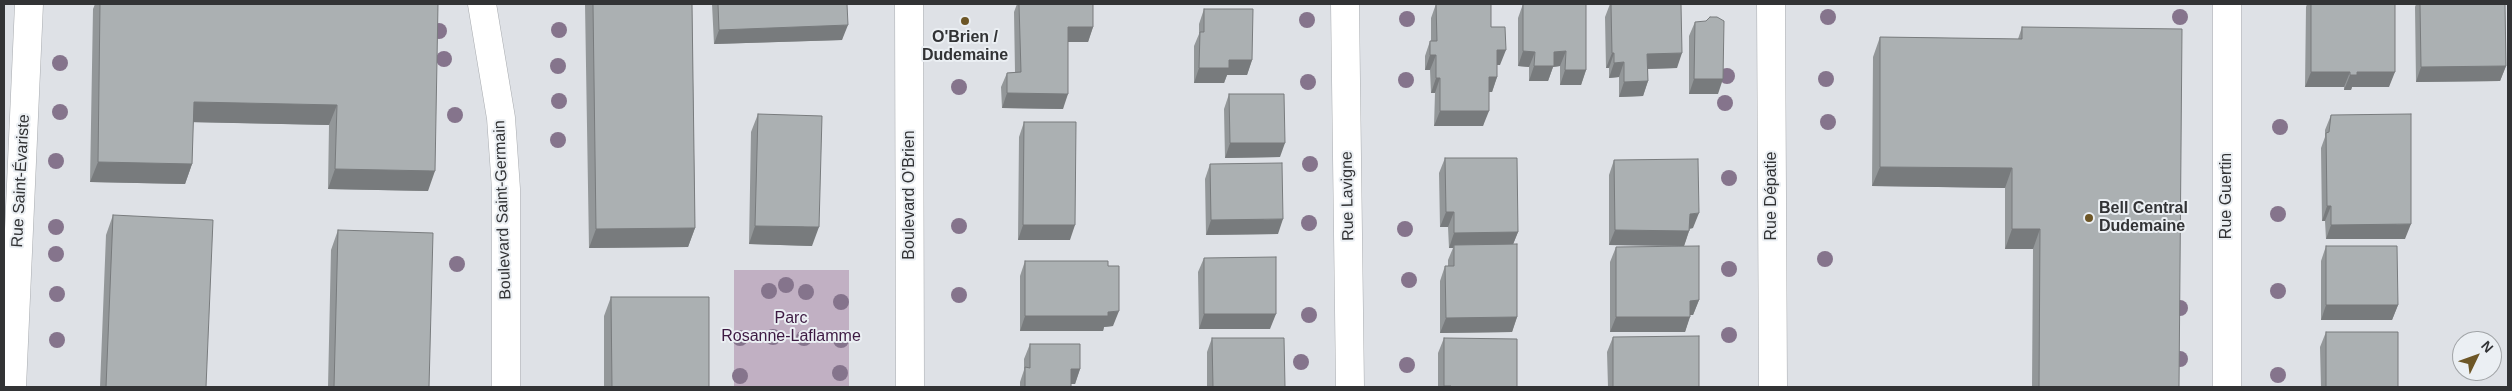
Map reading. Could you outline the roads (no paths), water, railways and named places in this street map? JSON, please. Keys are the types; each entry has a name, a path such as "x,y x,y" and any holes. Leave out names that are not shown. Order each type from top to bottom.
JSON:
{"street":[{"name":"Rue Saint-Évariste","path":"12,387 29,4"},
{"name":"Boulevard Saint-Germain","path":"482,4 501,118 506,189 506,387"},
{"name":"Boulevard O'Brien","path":"909,4 910,387"},
{"name":"Rue Lavigne","path":"1345,4 1350,387"},
{"name":"Rue Dépatie","path":"1771,4 1773,387"},
{"name":"Rue Guertin","path":"2227,4 2227,387"}],"place":[{"name":"O'Brien / Dudemaine","path":"965,21"},
{"name":"Bell Central Dudemaine","path":"2089,218"}],"park label":[{"name":"Parc Rosanne-Laflamme","path":"791,328"}]}
